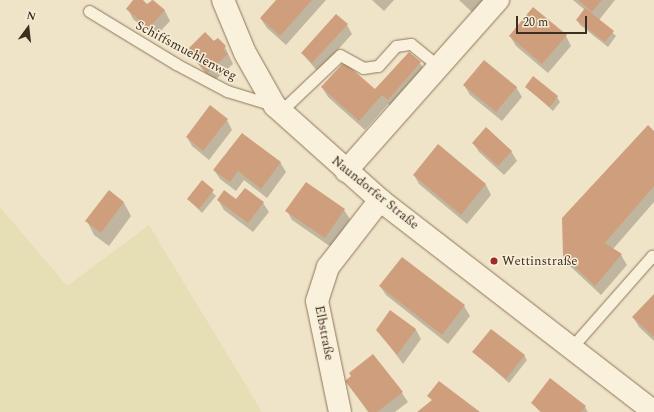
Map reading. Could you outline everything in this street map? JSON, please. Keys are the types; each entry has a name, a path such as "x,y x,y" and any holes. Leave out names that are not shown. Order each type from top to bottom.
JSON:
{"street":[{"name":"Naundorfer Straße","path":"223,0 245,53 278,108 346,171 380,200 654,412"},
{"path":"346,171 498,0"},
{"name":"Elbstraße","path":"340,412 317,301 328,266 380,200"}],"lane":[{"name":"Schiffsmuehlenweg","path":"89,11 176,64 228,91 278,108"},
{"path":"278,108 340,55 362,68 378,66 396,46 411,44 439,67"},
{"path":"571,348 652,256 654,258"}],"shaded area":[{"path":"0,207 67,286 149,225 262,412 0,412"}],"building":[{"path":"133,0 143,0 147,4 153,0 165,10 149,28 126,9"},
{"path":"276,0 312,0 280,36 260,18"},
{"path":"578,0 602,0 592,12"},
{"path":"533,7 567,35 542,64 509,36"},
{"path":"585,8 614,31 605,42 576,20"},
{"path":"336,14 348,24 312,63 301,53"},
{"path":"205,32 214,41 218,38 226,46 223,49 228,54 207,73 186,51"},
{"path":"409,52 421,62 388,100 382,95 359,121 321,87 344,62 375,89"},
{"path":"484,60 517,87 496,112 463,85"},
{"path":"533,76 558,96 550,107 525,87"},
{"path":"210,105 228,119 203,151 186,137"},
{"path":"648,125 654,131 654,186 605,243 622,254 595,286 563,256 562,218"},
{"path":"486,127 512,151 498,166 472,143"},
{"path":"242,133 281,162 261,189 238,171 230,182 213,170"},
{"path":"438,144 486,184 461,215 413,175"},
{"path":"202,180 214,190 199,209 187,199"},
{"path":"306,182 345,209 325,238 285,211"},
{"path":"245,188 264,202 248,223 217,200 224,190 236,199"},
{"path":"109,190 124,202 101,233 85,221"},
{"path":"402,257 465,305 442,335 379,286"},
{"path":"654,294 654,337 632,317"},
{"path":"390,310 416,329 397,355 376,330"},
{"path":"491,329 525,355 506,379 472,352"},
{"path":"373,354 403,392 377,412 369,412 345,381 351,376 349,373"},
{"path":"550,378 586,406 581,412 542,412 531,403"},
{"path":"439,381 480,412 417,412 432,400 427,396"}],"place":[{"name":"Wettinstraße","path":"494,261"}]}
